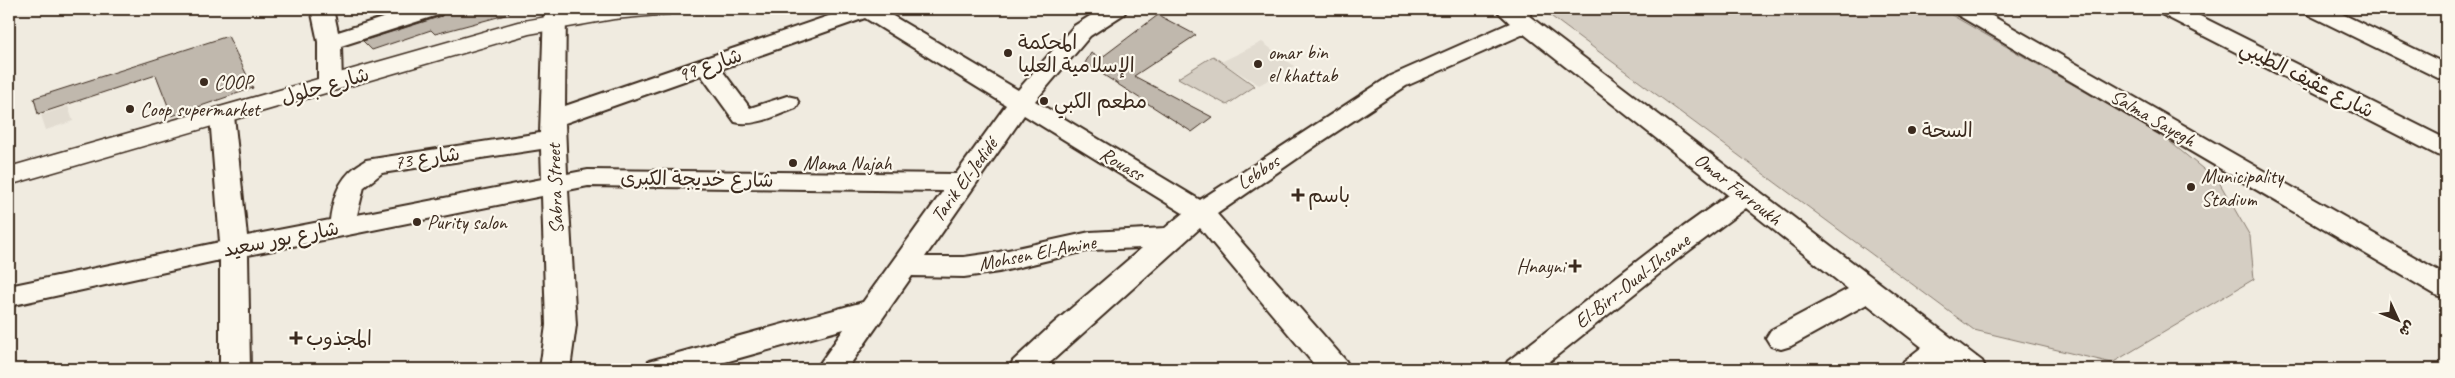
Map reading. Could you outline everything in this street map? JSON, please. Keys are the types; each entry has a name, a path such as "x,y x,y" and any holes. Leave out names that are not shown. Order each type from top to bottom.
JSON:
{"main road":[{"path":"555,16 586,9"},
{"path":"555,16 661,9"},
{"name":"شارع جلول","path":"9,176 526,28 555,16"}],"street":[{"path":"322,9 328,42 330,84"},
{"path":"328,42 433,9"},
{"name":"Rouass","path":"866,9 1201,212 1335,369"},
{"name":"شارع 99","path":"553,129 706,65 866,9"},
{"name":"Tarik El-Jedidé","path":"835,367 903,266 1020,103 1075,37 1116,9"},
{"name":"Salma Sayegh","path":"1964,9 2446,288"},
{"name":"شارع عفيف الطيبي","path":"2169,9 2446,149"},
{"path":"2315,9 2446,73"},
{"name":"Omar Farroukh","path":"1518,15 1971,369"},
{"name":"Lebbos","path":"1024,369 1201,212 1312,136 1398,81 1474,46 1518,15"},
{"name":"Sabra Street","path":"555,16 554,187 561,326 555,369"},
{"path":"706,65 744,117 758,114 788,102"},
{"path":"222,116 234,248 235,369"},
{"name":"شارع 73","path":"342,227 346,197 353,180 375,166 553,129"},
{"name":"شارع خديجة الكبرى","path":"554,187 588,178 962,183"},
{"name":"شارع بور سعيد","path":"9,296 234,248 554,187"},
{"name":"El-Birr-Oual-Ihsane","path":"1519,369 1664,254 1746,195"},
{"name":"Mohsen El-Amine","path":"903,266 964,267 999,262 1090,241 1172,237"},
{"path":"1781,338 1869,290"},
{"path":"660,369 874,310"},
{"path":"1915,369 1942,348"}],"shaded area":[{"path":"1551,9 1941,9 2164,137 2219,182 2250,236 2254,279 2112,363 1974,330 1548,14"},
{"name":"omar bin el khattab","path":"1262,42 1294,66 1259,85 1221,62"},
{"path":"1213,56 1255,86 1227,105 1178,78"},
{"path":"68,106 73,121 46,130 41,115"}],"building":[{"path":"446,9 508,9 509,14 435,34 431,30 372,50 363,41 442,16"},
{"path":"1158,15 1196,35 1134,76 1212,117 1192,132 1085,63 1091,53 1101,58"},
{"name":"COOP","path":"228,36 253,88 172,116 156,75 38,114 34,98"}],"place":[{"name":"المحكمة الإسلامية العليا","path":"1008,53"},
{"name":"omar bin el khattab","path":"1258,64"},
{"name":"COOP","path":"204,82"},
{"name":"مطعم الكبي","path":"1044,101"},
{"name":"Coop supermarket","path":"130,109"},
{"name":"السحة","path":"1912,130"},
{"name":"Mama Najah","path":"793,163"},
{"name":"Municipality Stadium","path":"2191,187"},
{"name":"باسم","path":"1298,195"},
{"name":"Purity salon","path":"417,222"},
{"name":"Hnayni","path":"1575,266"},
{"name":"المجذوب","path":"296,338"}]}
